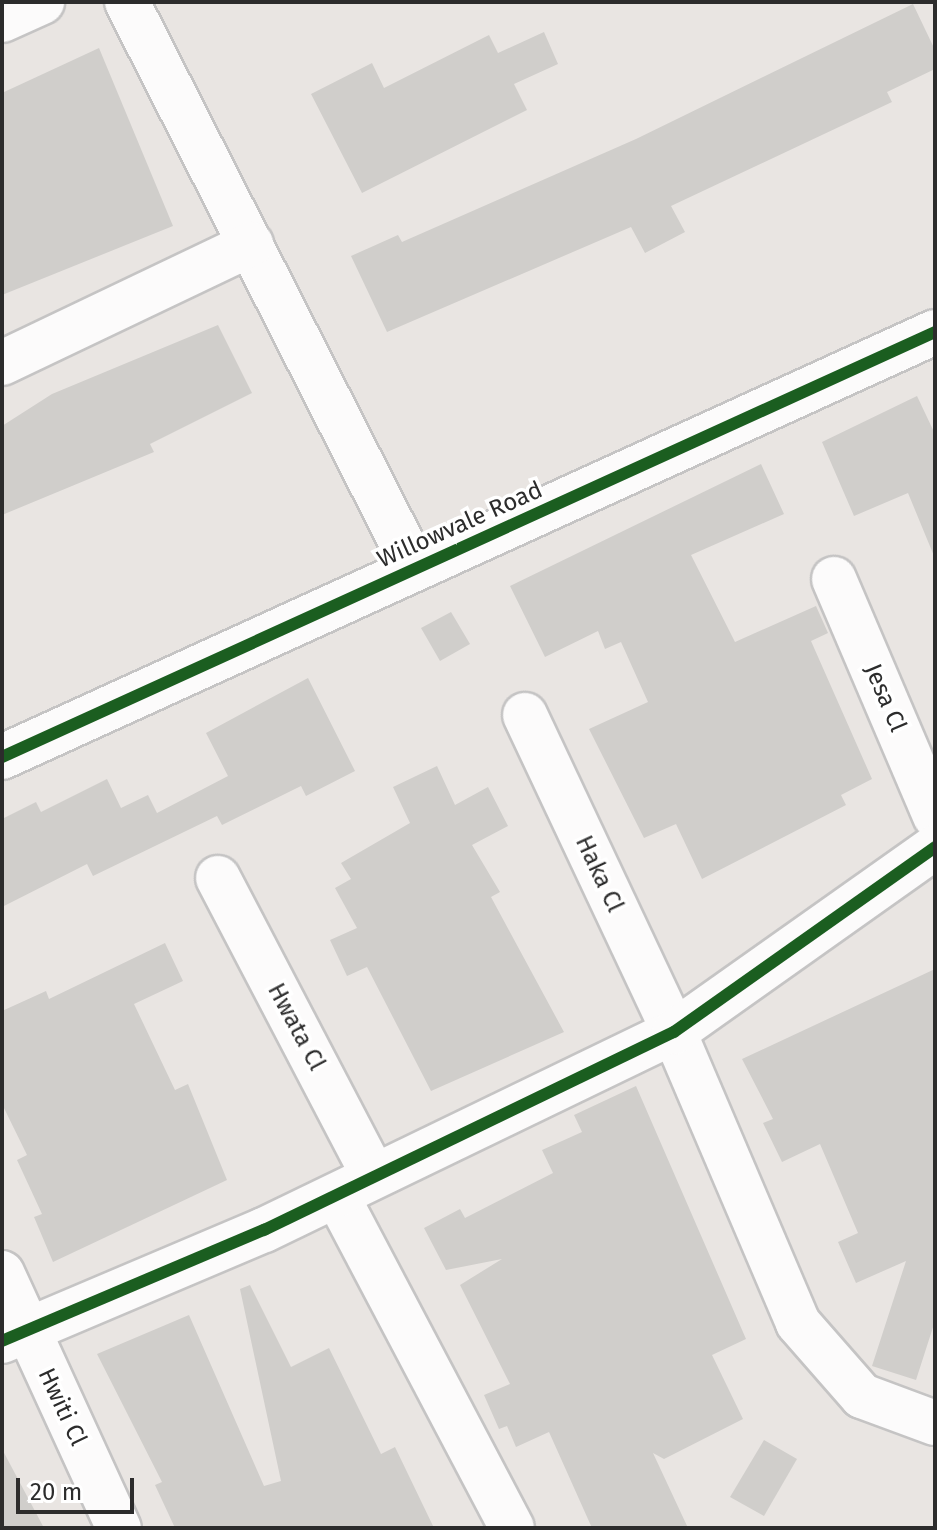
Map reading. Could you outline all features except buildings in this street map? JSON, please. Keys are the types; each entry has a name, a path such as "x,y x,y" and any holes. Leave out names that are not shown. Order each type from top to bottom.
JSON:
{"street":[{"path":"2,20 42,2"},
{"path":"127,2 415,569"},
{"path":"2,363 251,244"},
{"name":"Willowvale Road","path":"2,757 935,332"},
{"name":"Jesa Cl","path":"834,579 935,816"},
{"name":"Haka Cl","path":"525,715 674,1032 798,1323 862,1396 935,1423"},
{"path":"14,1335 355,1186 674,1032 935,847"},
{"name":"Hwata Cl","path":"218,878 512,1528"},
{"name":"Hwiti Cl","path":"2,1273 14,1335 119,1528"}],"cycle path":[{"path":"2,757 935,332"},
{"path":"2,1341 264,1230 674,1032 935,847"}]}
